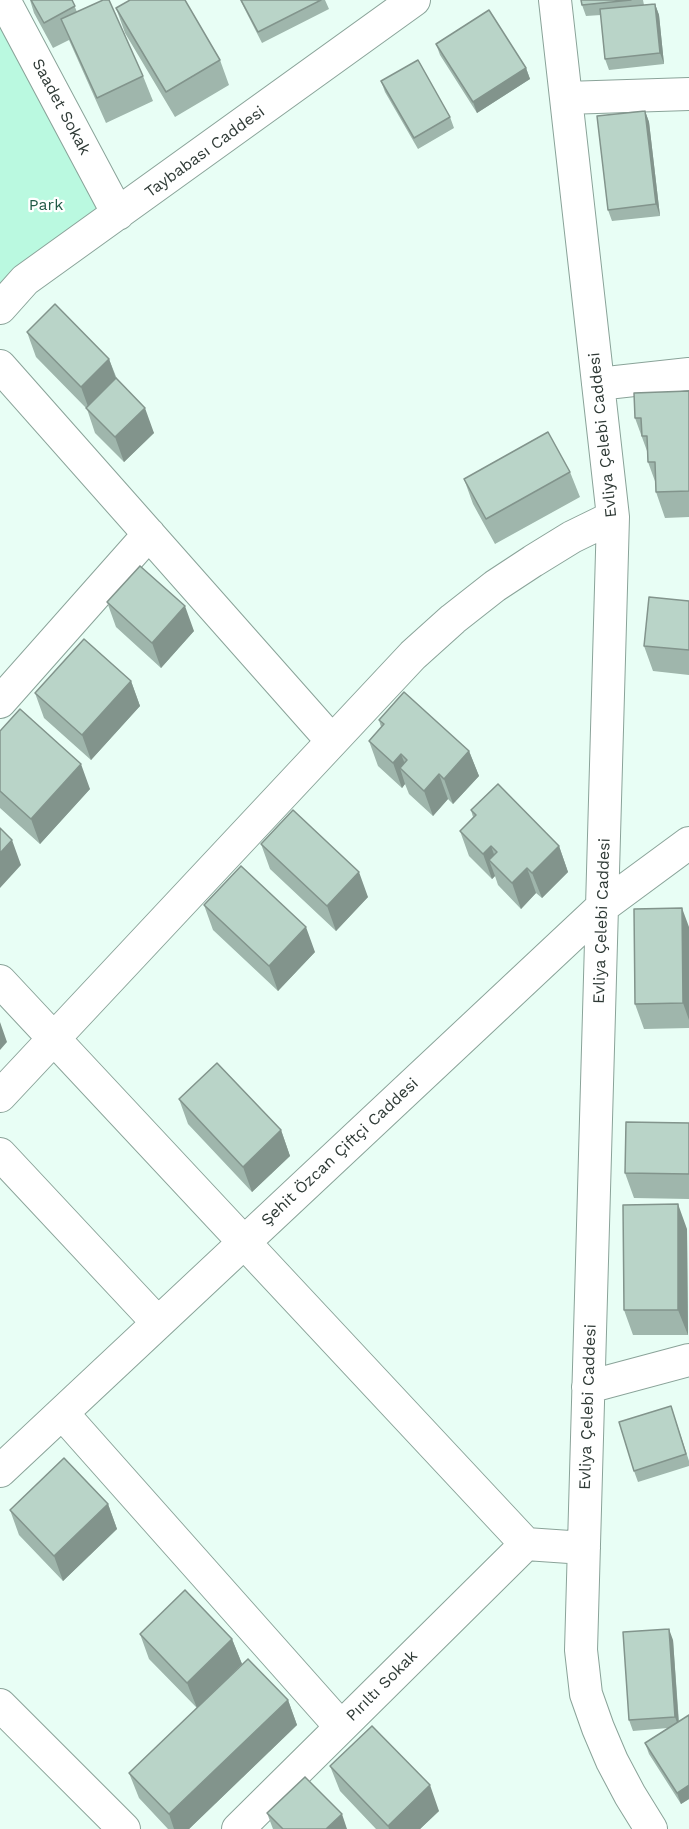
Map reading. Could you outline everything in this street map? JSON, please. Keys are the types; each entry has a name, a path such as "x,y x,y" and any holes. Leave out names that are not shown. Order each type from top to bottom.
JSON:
{"street":[{"name":"Saadet Sokak","path":"4,0 118,214"},
{"name":"Taybabası Caddesi","path":"0,308 26,280 414,0"},
{"name":"Evliya Çelebi Caddesi","path":"555,0 613,517 581,1650 586,1694 612,1761 651,1829"},
{"path":"566,98 689,94"},
{"path":"0,366 332,741"},
{"path":"598,384 689,374"},
{"path":"0,1096 413,655 495,586 572,537 613,517"},
{"path":"0,702 149,534"},
{"name":"Şehit Özcan Çiftçi Caddesi","path":"0,1471 602,907 689,843"},
{"path":"0,981 526,1544 584,1548"},
{"path":"0,1154 158,1323"},
{"path":"588,1387 689,1360"},
{"path":"62,1413 341,1727"},
{"name":"Pırıltı Sokak","path":"238,1829 526,1544"},
{"path":"0,1705 124,1829"}],"green space":[{"name":"Park","path":"0,11 105,218 0,303"}],"building":[{"path":"31,0 72,0 75,6 44,23"},
{"path":"103,0 109,0 143,76 97,98 61,19"},
{"path":"130,0 185,0 220,60 166,92 116,8"},
{"path":"241,0 321,0 258,32"},
{"path":"581,0 631,0 582,5"},
{"path":"655,4 660,53 605,59 600,9"},
{"path":"489,10 526,68 473,102 436,44"},
{"path":"418,60 450,117 414,138 381,81"},
{"path":"645,111 656,204 608,210 597,116"},
{"path":"55,304 109,359 81,387 27,332"},
{"path":"116,378 145,408 115,437 86,408"},
{"path":"689,391 689,491 656,492 655,462 648,462 647,436 642,436 641,418 635,418 634,393"},
{"path":"548,432 570,472 486,519 464,479"},
{"path":"140,566 185,606 152,643 107,602"},
{"path":"649,597 689,601 689,650 644,646"},
{"path":"84,639 131,681 82,735 35,693"},
{"path":"404,692 469,751 444,779 439,774 424,791 400,768 407,760 401,754 393,763 369,741 384,724 379,720"},
{"path":"20,709 81,764 31,819 0,791 0,731"},
{"path":"498,784 559,846 532,873 527,868 512,883 489,860 497,852 491,846 483,854 460,831 476,815 471,810"},
{"path":"293,810 359,872 327,906 261,844"},
{"path":"0,828 12,840 0,853"},
{"path":"241,866 306,927 269,966 204,905"},
{"path":"682,908 683,1003 635,1004 634,909"},
{"path":"217,1063 281,1130 243,1167 179,1099"},
{"path":"626,1122 689,1123 689,1174 625,1173"},
{"path":"678,1204 678,1310 624,1310 623,1205"},
{"path":"671,1406 686,1454 634,1471 619,1422"},
{"path":"64,1458 108,1504 54,1556 10,1510"},
{"path":"185,1590 232,1639 187,1683 140,1634"},
{"path":"669,1629 675,1717 629,1720 623,1632"},
{"path":"248,1659 288,1700 169,1814 129,1773"},
{"path":"689,1715 689,1785 677,1793 645,1743"},
{"path":"372,1726 430,1785 388,1826 330,1766"},
{"path":"305,1777 342,1814 326,1829 283,1829 267,1813"}]}
